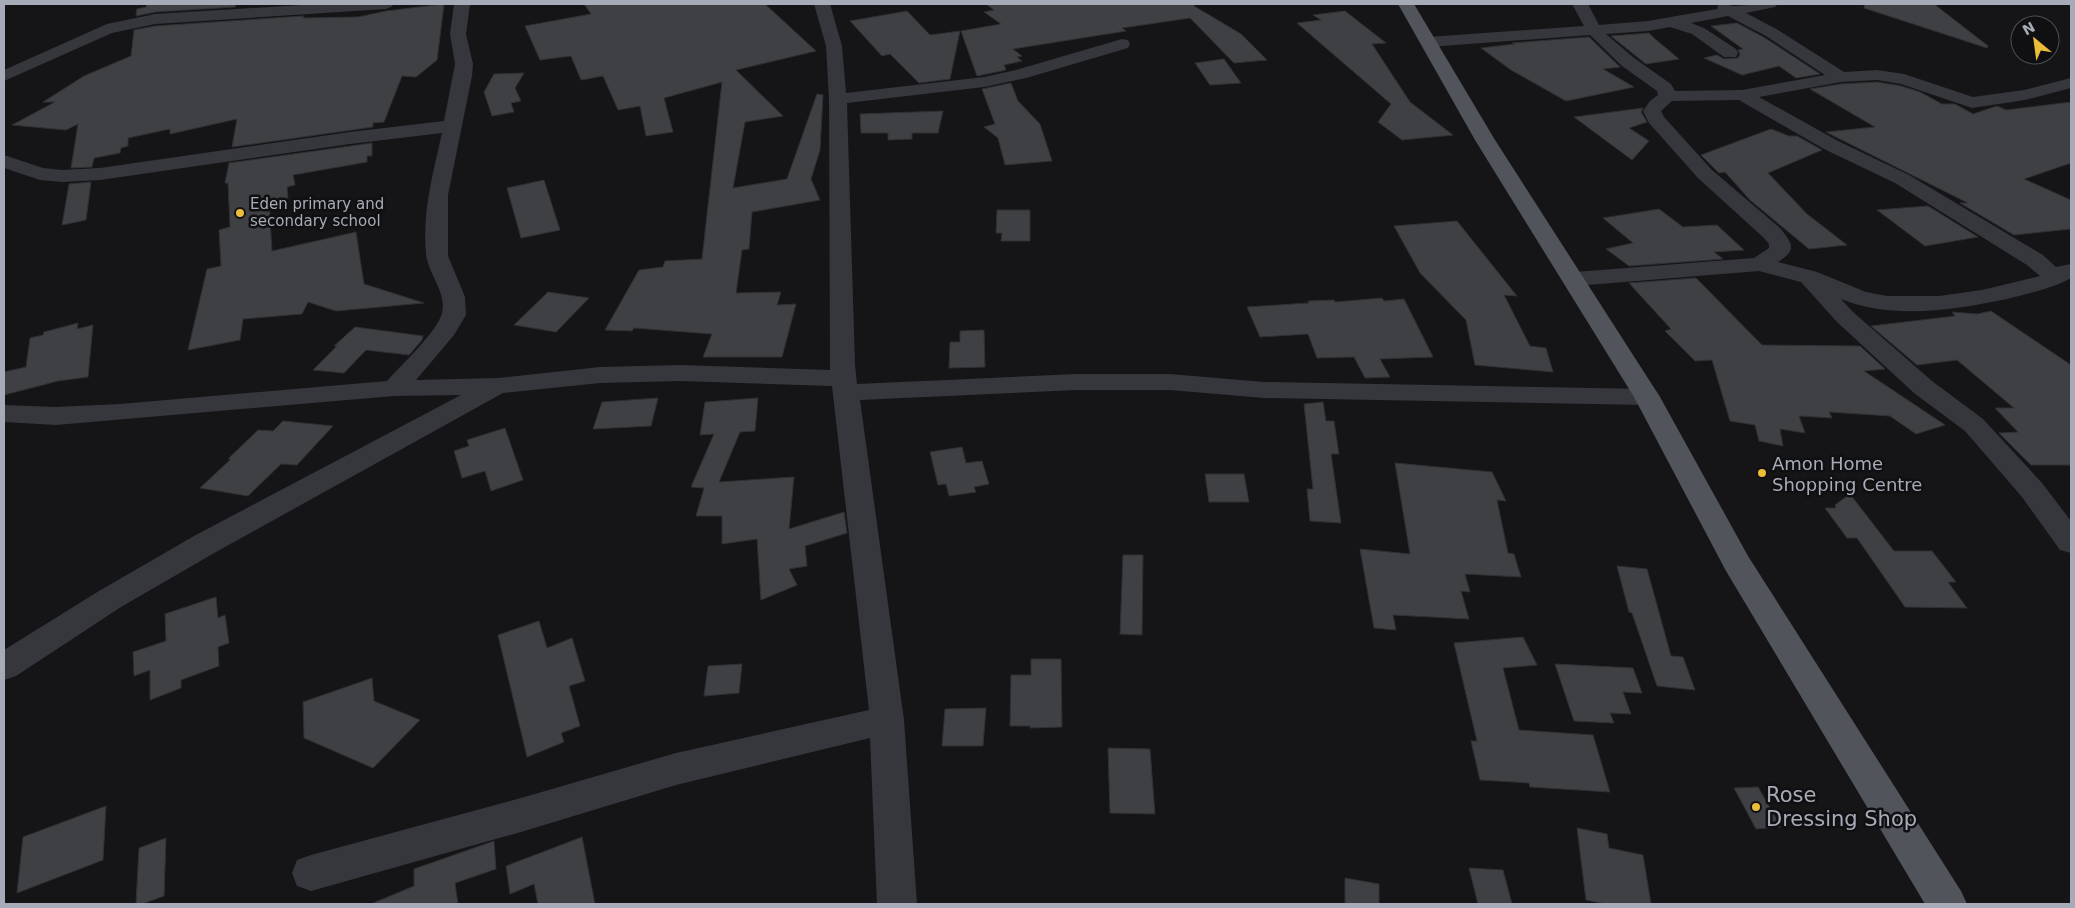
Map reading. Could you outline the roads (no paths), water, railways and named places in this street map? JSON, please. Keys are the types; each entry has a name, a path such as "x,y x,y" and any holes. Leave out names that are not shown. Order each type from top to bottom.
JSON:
{"main road":[{"path":"1406,4 1486,140 1647,397 1737,563 1946,904"}],"street":[{"path":"4,76 52,52 107,29 155,19 386,4"},
{"path":"394,388 424,356 445,330 454,315 455,306 437,256 438,195 463,76 464,64 458,34 462,4"},
{"path":"822,4 834,46 838,99 842,355 888,720 897,904"},
{"path":"1580,4 1596,31 1628,62 1665,88 1668,96"},
{"path":"1713,4 1772,33 1841,77"},
{"path":"1428,42 1596,31 1675,23 1770,4"},
{"path":"1675,23 1698,31 1730,53"},
{"path":"838,99 926,91 995,80 1047,66 1094,50 1122,44"},
{"path":"14,54 52,52"},
{"path":"1758,264 1780,251 1780,242 1736,199 1704,174 1656,119 1652,111 1656,105 1668,96 1742,95 1841,77 1877,75 1890,76 1972,103 2025,95 2071,83"},
{"path":"1742,95 1830,145 1933,196 2035,260 2063,273"},
{"path":"4,160 40,174 62,176 100,174 350,138 454,126"},
{"path":"1575,280 1758,264 1809,277 1860,298 1888,303 1939,303 1982,297 2045,283 2063,273"},
{"path":"1809,277 1845,317 1923,387 1974,425 2032,490 2071,542"},
{"path":"4,414 56,416 394,388 498,386 600,375 680,373 845,386 1170,382 1264,390 1647,397"},
{"path":"4,667 110,600 205,544 498,386"},
{"path":"311,873 511,818 676,769 888,720"}],"place":[{"name":"Eden primary and secondary school","path":"240,213"},
{"name":"Amon Home Shopping Centre","path":"1762,473"},
{"name":"Rose Dressing Shop","path":"1756,807"}]}
